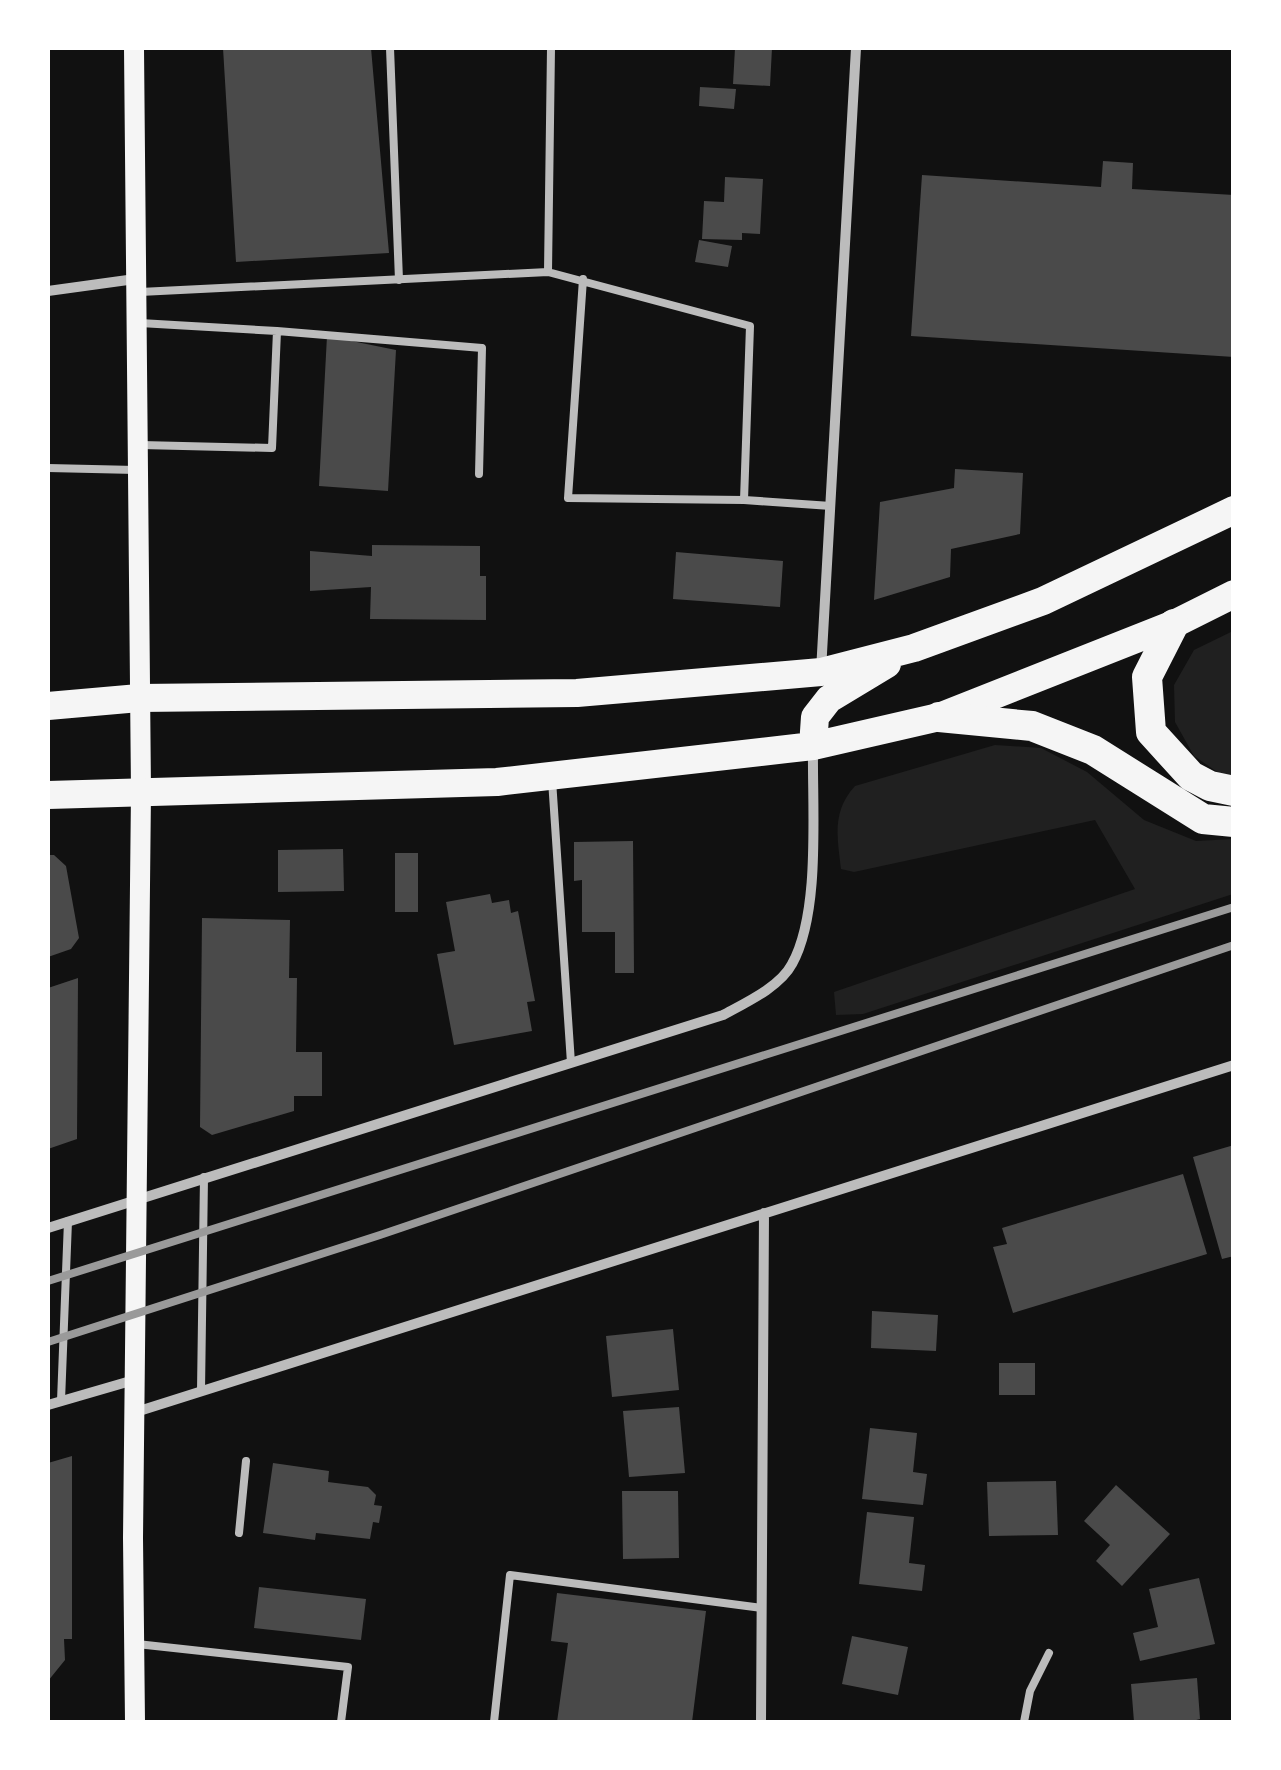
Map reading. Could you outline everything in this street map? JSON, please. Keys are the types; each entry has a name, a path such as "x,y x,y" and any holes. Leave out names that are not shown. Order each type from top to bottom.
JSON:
{"highway":[{"path":"48,706 139,698 578,692 821,672 914,648 1043,602 1234,510"},
{"path":"48,795 498,782 813,746 939,717 1174,624 1234,594"},
{"path":"1174,624 1147,677 1151,732 1191,776 1210,786 1234,791"},
{"path":"813,746 815,717 829,699 914,648"},
{"path":"939,717 1032,726 1092,750 1203,819 1234,822"}],"main road":[{"path":"134,48 140,792 135,1722"}],"street":[{"path":"821,672 856,48"},
{"path":"48,292 135,286"},
{"path":"48,1228 723,1015 759,994 791,967 809,916 813,746"},
{"path":"134,1412 1234,1065"},
{"path":"761,1722 764,1213"},
{"path":"48,1405 135,1380"}],"lane":[{"path":"390,48 399,280"},
{"path":"548,272 551,48"},
{"path":"135,286 548,272 750,326 744,500"},
{"path":"583,279 568,498 744,500 830,506"},
{"path":"135,322 482,348 479,474"},
{"path":"136,445 272,448 277,331"},
{"path":"48,468 136,470"},
{"path":"552,775 571,1063"},
{"path":"201,1391 204,1177"},
{"path":"61,1401 68,1221"},
{"path":"238,1532 246,1462"},
{"path":"494,1722 510,1575 762,1608"},
{"path":"133,1643 348,1666 341,1722"},
{"path":"1024,1722 1030,1691 1049,1654"}],"shaded area":[{"path":"1233,631 1233,780 1229,780 1194,756 1175,722 1174,685 1194,650"},
{"path":"995,745 1041,748 1087,772 1144,820 1196,841 1233,839 1233,894 863,1014 836,1015 834,992 1135,889 1095,820 854,872 841,869 839,815 855,786"}],"building":[{"path":"223,48 371,48 389,253 236,262"},
{"path":"735,48 772,48 770,86 733,84"},
{"path":"700,87 736,89 734,109 699,106"},
{"path":"1103,161 1133,163 1132,189 1234,195 1234,357 911,336 922,175 1101,187"},
{"path":"725,177 763,179 760,234 742,233 742,240 702,239 704,201 724,202"},
{"path":"699,240 732,246 728,267 695,262"},
{"path":"327,336 396,350 388,491 319,486"},
{"path":"955,469 1023,473 1020,534 951,549 950,577 874,600 880,502 954,488"},
{"path":"372,545 480,546 480,576 486,576 486,620 370,619 371,587 310,591 310,551 372,556"},
{"path":"676,552 783,561 780,607 673,599"},
{"path":"633,841 634,973 615,973 615,932 582,932 582,880 574,881 574,842"},
{"path":"343,849 344,891 278,892 278,850"},
{"path":"395,853 418,853 418,912 395,912"},
{"path":"48,855 54,855 66,866 79,938 71,949 48,957"},
{"path":"490,894 492,903 509,900 511,913 518,911 535,1001 527,1002 532,1031 454,1045 437,954 455,951 446,902"},
{"path":"202,918 290,920 289,978 297,978 296,1052 322,1052 322,1096 294,1096 294,1111 212,1135 200,1127"},
{"path":"78,978 77,1139 48,1149 48,988"},
{"path":"1234,1145 1234,1256 1222,1259 1193,1157"},
{"path":"1183,1174 1207,1254 1013,1313 993,1247 1007,1244 1002,1228"},
{"path":"872,1311 938,1315 936,1351 871,1348"},
{"path":"673,1329 679,1390 612,1397 606,1336"},
{"path":"999,1363 1035,1363 1035,1395 999,1395"},
{"path":"679,1407 685,1473 629,1477 623,1411"},
{"path":"870,1428 917,1433 913,1472 927,1474 923,1505 862,1499"},
{"path":"72,1456 72,1639 64,1639 65,1660 48,1681 48,1463"},
{"path":"273,1463 329,1471 328,1482 368,1487 376,1495 374,1505 382,1506 370,1539 316,1533 315,1540 263,1533"},
{"path":"1056,1481 1058,1535 989,1536 987,1482"},
{"path":"1116,1485 1170,1534 1122,1586 1096,1561 1110,1545 1084,1521"},
{"path":"622,1491 678,1491 679,1558 623,1559"},
{"path":"867,1512 914,1517 909,1563 925,1565 922,1591 859,1584"},
{"path":"1199,1578 1215,1644 1140,1661 1133,1633 1158,1627 1149,1589"},
{"path":"259,1587 366,1599 361,1640 254,1628"},
{"path":"557,1593 706,1611 692,1722 557,1722 568,1643 551,1641"},
{"path":"852,1636 908,1647 898,1695 842,1684"},
{"path":"1197,1678 1200,1719 1134,1722 1131,1684"}],"railway":[{"path":"48,1281 1234,907"},
{"path":"48,1342 380,1235 1234,945"}]}
